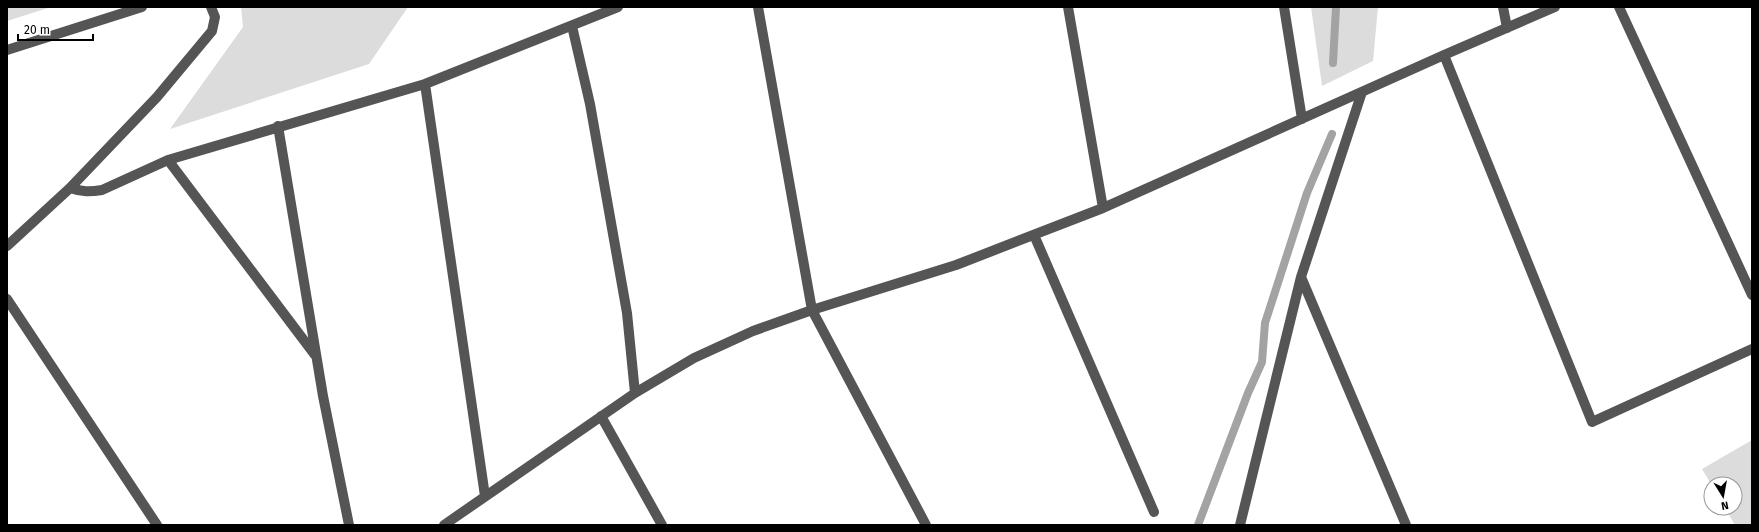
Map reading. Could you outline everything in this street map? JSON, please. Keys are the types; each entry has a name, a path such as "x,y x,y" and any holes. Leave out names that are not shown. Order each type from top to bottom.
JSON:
{"street":[{"path":"7,50 142,7"},
{"path":"7,246 70,188 157,97 212,31 215,17 211,7"},
{"path":"70,188 82,192 102,190 168,160 278,126 425,84 618,7"},
{"path":"758,7 812,310 926,525"},
{"path":"1068,7 1103,208"},
{"path":"1284,7 1302,119"},
{"path":"1503,7 1507,28"},
{"path":"444,525 635,393 694,358 753,331 812,310 956,265 1103,208 1444,55 1556,7"},
{"path":"1619,7 1749,278 1752,295"},
{"path":"572,26 590,104 627,313 635,393"},
{"path":"1444,55 1592,422 1752,349"},
{"path":"425,84 485,496"},
{"path":"1240,525 1301,277 1362,92"},
{"path":"278,126 316,356 349,525"},
{"path":"168,160 316,356"},
{"path":"1034,235 1154,512"},
{"path":"1301,277 1406,525"},
{"path":"7,299 157,525"},
{"path":"601,416 662,525"}],"shaded area":[{"path":"7,7 51,7 7,21"},
{"path":"241,7 408,7 369,64 170,129 243,27"},
{"path":"1311,7 1378,7 1373,61 1322,86"},
{"path":"1752,440 1752,525 1735,525 1730,516 1743,516 1743,476 1706,476 1702,469"}],"waterway":[{"path":"1333,63 1336,7"},
{"path":"1198,525 1248,393 1262,362 1265,323 1307,193 1332,134"}]}
